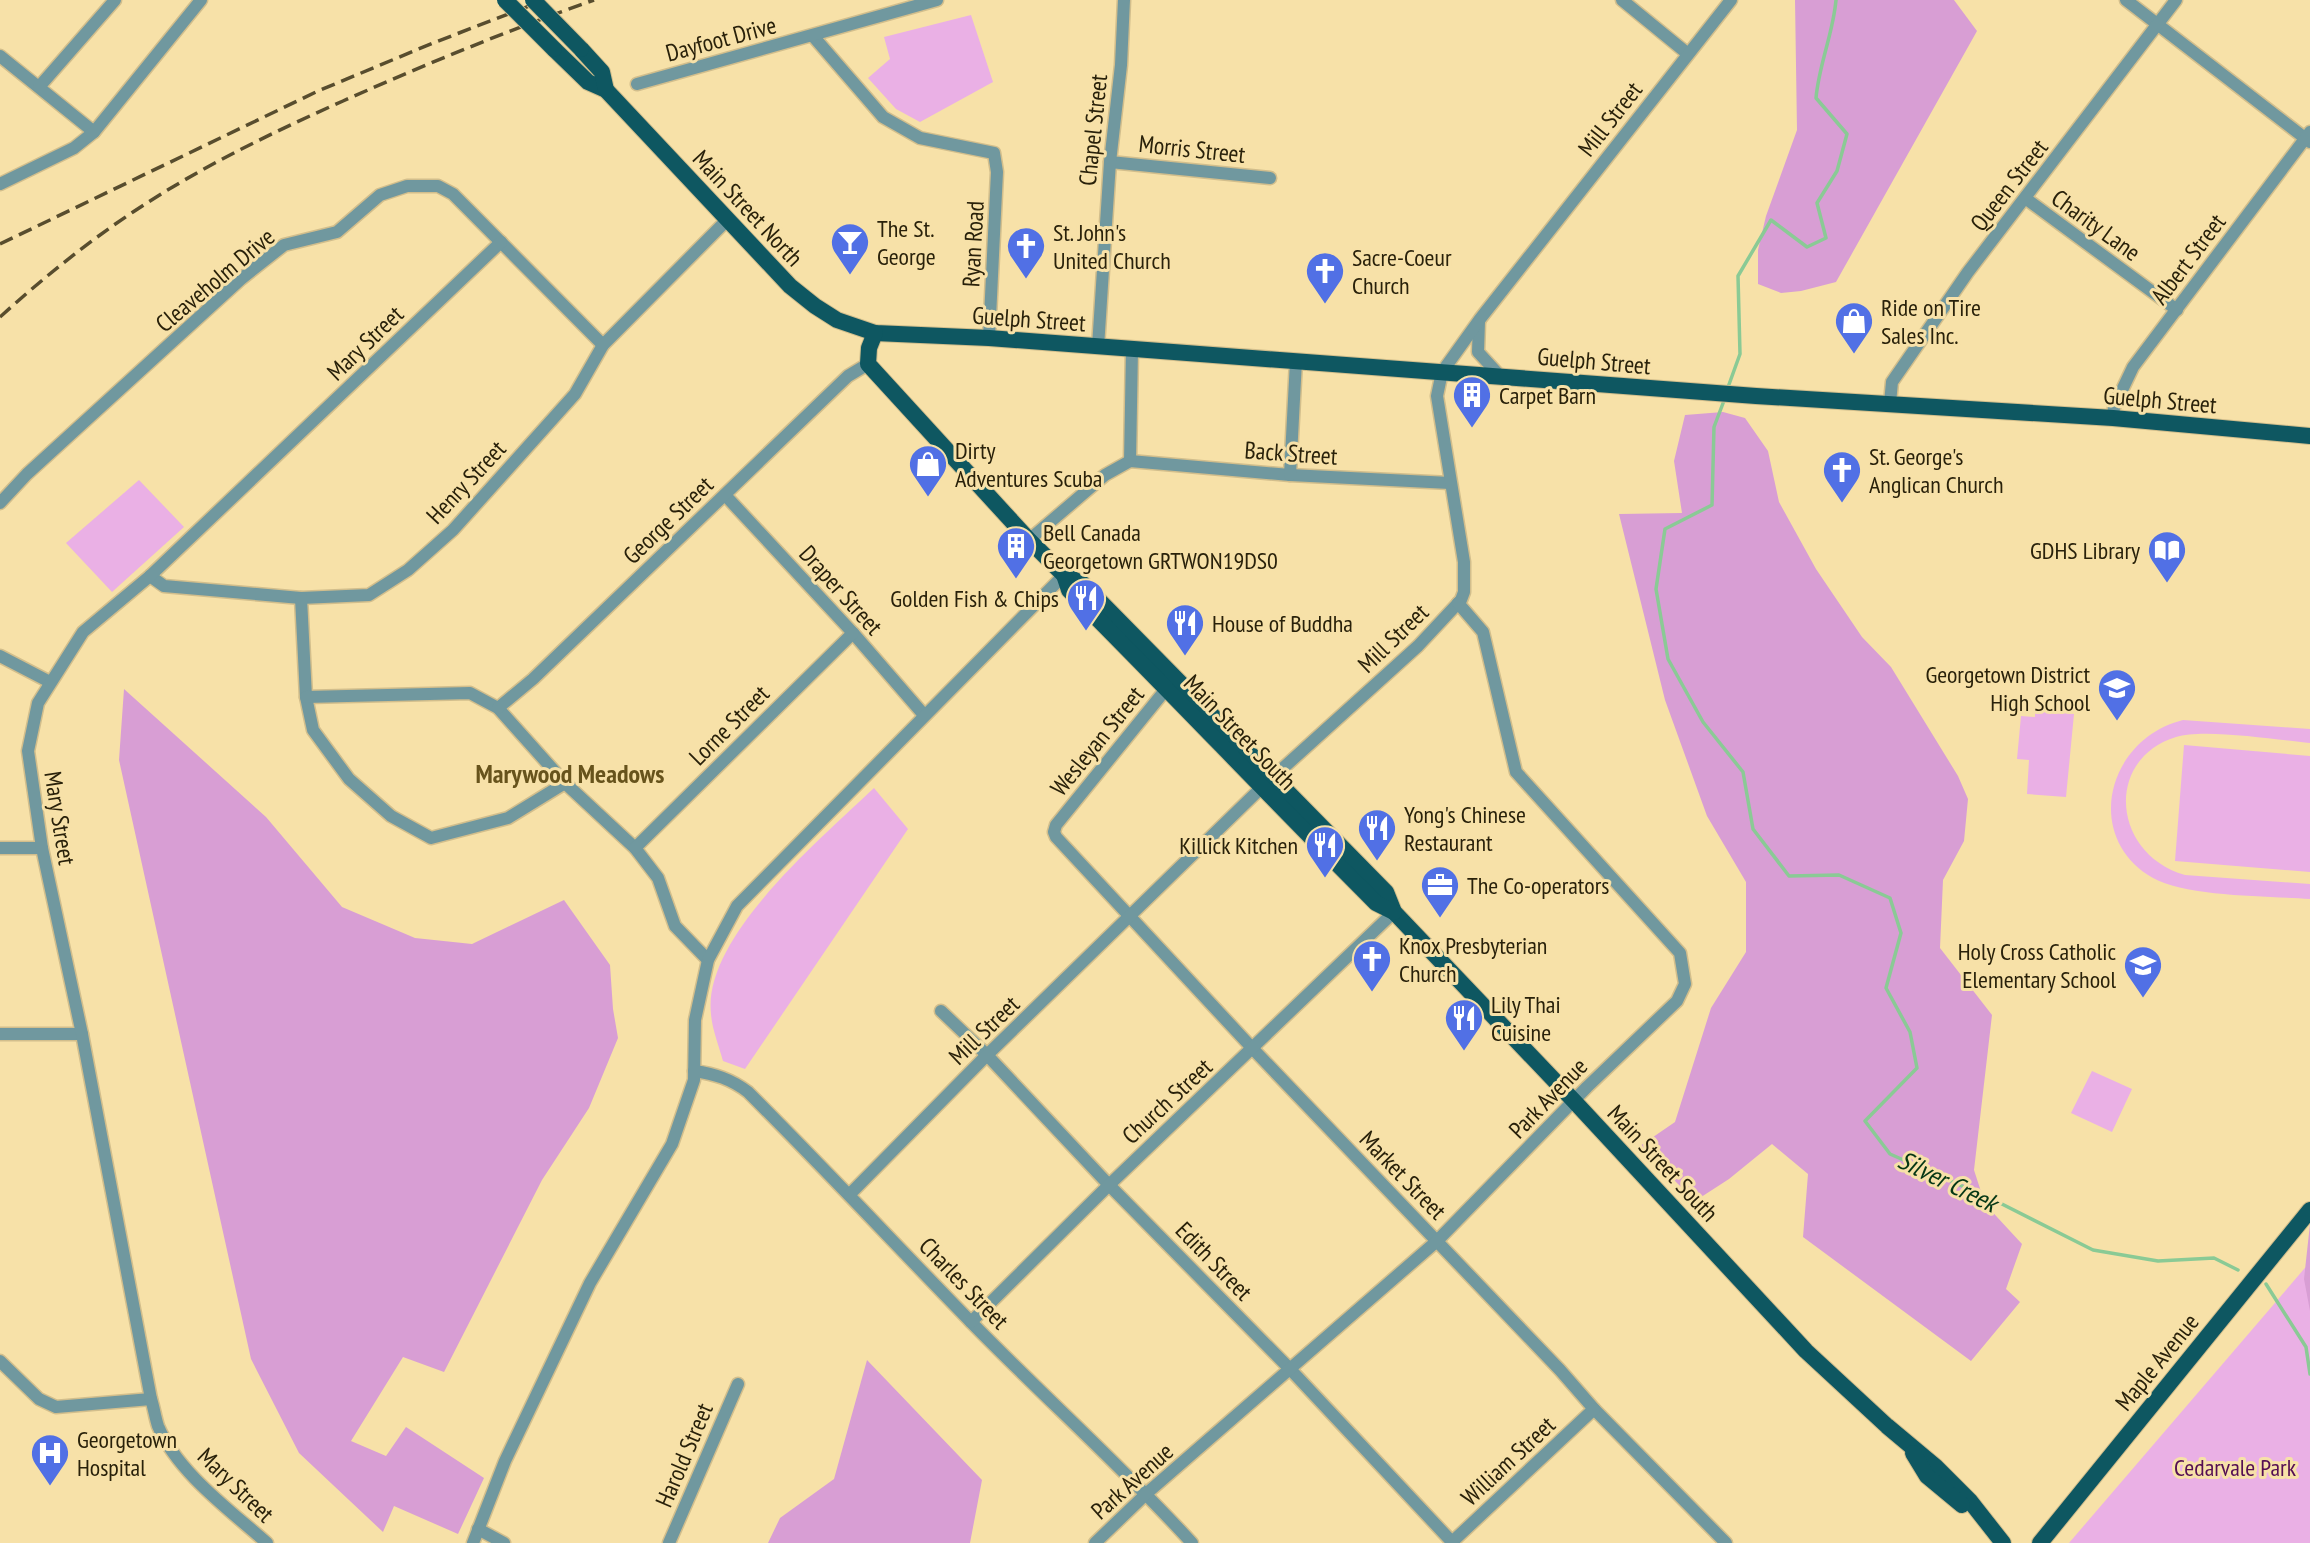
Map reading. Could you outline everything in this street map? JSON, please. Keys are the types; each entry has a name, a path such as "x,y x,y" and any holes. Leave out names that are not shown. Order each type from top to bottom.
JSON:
{"main road":[{"name":"Main Street North","path":"505,0 588,82 606,90 790,286 836,320 875,333"},
{"name":"Main Street North","path":"533,0 601,72 606,90"},
{"name":"Guelph Street","path":"875,333 989,338 1756,396 2113,418 2310,436"},
{"path":"868,364 869,348 875,333"},
{"name":"Main Street South","path":"868,364 1029,540 1065,575 1083,584 1171,683 1266,783 1386,892 1394,912 1806,1351 1887,1426 1905,1439 1927,1476 1966,1509 1985,1520 2003,1543"},
{"name":"Maple Avenue","path":"2040,1543 2310,1210"}],"street":[{"path":"0,184 74,148 94,132 201,0"},
{"name":"Dayfoot Drive","path":"637,84 937,0"},
{"name":"Chapel Street","path":"1098,347 1124,0"},
{"path":"1622,0 1688,54"},
{"name":"Mill Street","path":"850,1194 987,1055 1266,783 1375,686 1458,603 1464,592 1464,562 1437,396 1442,372 1480,319 1731,0"},
{"path":"2126,0 2308,138"},
{"name":"Queen Street","path":"1889,403 1892,382 1968,272 2176,0"},
{"path":"39,87 112,1"},
{"name":"Ryan Road","path":"813,36 883,117 920,138 994,153 997,172 989,338"},
{"path":"0,56 94,132"},
{"name":"Albert Street","path":"2113,418 2115,407 2133,367 2308,138"},
{"name":"Morris Street","path":"1110,162 1270,178"},
{"name":"Cleaveholm Drive","path":"0,503 27,474 241,279 284,245 337,232 380,195 407,186 438,186 453,194 603,345"},
{"name":"Charity Lane","path":"2025,198 2177,310"},
{"name":"Henry Street","path":"150,576 163,586 301,598 369,595 408,570 453,530 575,394 603,345 728,219"},
{"name":"Mary Street","path":"267,1543 208,1491 174,1453 159,1426 151,1399 82,1034 42,848 28,751 38,703 83,632 150,576 501,242"},
{"path":"1480,319 1478,352 1500,376"},
{"path":"1029,540 1105,475 1130,461 1132,349"},
{"path":"1290,475 1296,361"},
{"name":"George Street","path":"498,708 533,679 848,376 868,364"},
{"name":"Back Street","path":"1130,461 1290,475 1450,483"},
{"name":"Draper Street","path":"725,495 853,633 924,715"},
{"path":"473,1543 505,1461 590,1283 672,1144 694,1080 695,1020 708,960 737,906 1065,575"},
{"path":"301,598 306,697 313,730 349,779 391,816 431,838 508,818 565,783"},
{"name":"Park Avenue","path":"1095,1543 1147,1493 1437,1241 1574,1101 1677,1001 1685,984 1680,953 1516,772 1483,632 1458,603"},
{"name":"Lorne Street","path":"635,848 853,633"},
{"path":"0,656 50,682"},
{"name":"Wesleyan Street","path":"1054,832 1056,825 1171,683"},
{"path":"306,697 470,693 498,708 565,783 635,848 658,878 675,926 708,960"},
{"name":"Market Street","path":"1054,832 1057,839 1253,1049 1551,1360 1594,1409 1726,1543"},
{"path":"0,848 42,848"},
{"name":"Church Street","path":"971,1322 1109,1185 1394,912"},
{"name":"Edith Street","path":"941,1011 987,1055 1109,1185 1290,1369 1452,1543"},
{"path":"0,1034 82,1034"},
{"name":"Charles Street","path":"694,1071 735,1082 748,1092 850,1194 971,1322 1147,1493 1192,1543"},
{"path":"0,1361 39,1399 56,1407 151,1399"},
{"name":"Harold Street","path":"669,1543 738,1384"},
{"name":"William Street","path":"1452,1543 1594,1409"},
{"path":"478,1529 504,1543"}],"green space":[{"path":"971,15 993,82 920,122 896,109 868,78 890,59 884,37"},
{"path":"139,480 184,527 112,592 66,543"},
{"path":"2035,711 2074,714 2066,797 2027,794 2029,760 2017,759 2021,716 2035,717"},
{"path":"2183,720 2310,729 2310,743 2204,734 2176,737 2153,748 2137,765 2128,785 2126,806 2131,828 2143,848 2161,864 2185,875 2310,884 2310,899 2186,889 2153,878 2131,860 2117,839 2111,815 2113,791 2121,768 2136,747 2157,731"},
{"path":"2184,745 2310,756 2310,872 2175,861"},
{"path":"874,788 908,829 745,1069 723,1061 711,1014 713,984 726,953 745,922 770,890"},
{"path":"2092,1071 2132,1089 2112,1132 2071,1113"},
{"name":"Cedarvale Park","path":"2310,1262 2310,1543 2069,1543"}],"shaded area":[{"path":"1795,0 1954,0 1977,31 1836,282 1781,293 1758,284 1758,250 1766,216 1797,130"},
{"path":"1723,412 1745,418 1768,451 1779,502 1816,569 1862,637 1891,667 1958,776 1968,799 1964,841 1943,880 1940,948 1992,1015 1974,1170 1985,1204 2022,1244 2006,1289 2020,1302 1971,1361 1803,1237 1808,1174 1772,1144 1729,1179 1695,1201 1640,1146 1675,1122 1711,1008 1746,952 1746,882 1707,816 1665,700 1619,514 1682,513 1674,461 1685,415"},
{"path":"124,689 266,817 342,907 415,938 472,944 564,900 610,965 618,1038 589,1108 542,1180 444,1372 403,1357 351,1441 386,1456 406,1427 484,1478 458,1534 394,1506 383,1532 299,1453 251,1359 119,760"},
{"path":"2310,1224 2310,1311 2304,1279"},
{"path":"867,1360 982,1480 970,1543 768,1543 780,1518 834,1479"}],"waterway":[{"name":"Silver Creek","path":"1727,390 1740,354 1738,276 1771,220 1807,247 1826,238 1817,203 1837,171 1847,134 1816,98 1836,0"},
{"name":"Silver Creek","path":"1725,398 1714,427 1712,505 1665,529 1656,589 1668,659 1703,722 1743,772 1753,829 1789,876 1839,875 1890,898 1901,933 1886,988 1910,1032 1917,1068 1865,1121 1890,1154 1998,1202 2093,1250 2158,1261 2214,1258 2238,1270"},
{"name":"Silver Creek","path":"2266,1284 2306,1347 2310,1374"}],"railway":[{"path":"0,244 318,91 545,0"},
{"path":"0,317 98,237 158,196 209,166 374,87 499,35 594,0"}],"place":[{"name":"The St. George","path":"850,276"},
{"name":"St. John's United Church","path":"1026,280"},
{"name":"Sacre-Coeur Church","path":"1325,305"},
{"name":"Ride on Tire Sales Inc.","path":"1854,355"},
{"name":"Carpet Barn","path":"1472,429"},
{"name":"Dirty Adventures Scuba","path":"928,498"},
{"name":"St. George's Anglican Church","path":"1842,504"},
{"name":"Bell Canada Georgetown GRTWON19DS0","path":"1016,580"},
{"name":"GDHS Library","path":"2167,584"},
{"name":"Golden Fish & Chips","path":"1086,632"},
{"name":"House of Buddha","path":"1185,657"},
{"name":"Georgetown District High School","path":"2117,722"},
{"name":"Yong's Chinese Restaurant","path":"1377,862"},
{"name":"Killick Kitchen","path":"1325,879"},
{"name":"The Co-operators","path":"1440,919"},
{"name":"Knox Presbyterian Church","path":"1372,993"},
{"name":"Holy Cross Catholic Elementary School","path":"2143,999"},
{"name":"Lily Thai Cuisine","path":"1464,1052"},
{"name":"Georgetown Hospital","path":"50,1487"}],"district":[{"name":"Marywood Meadows","path":"570,773"}]}
